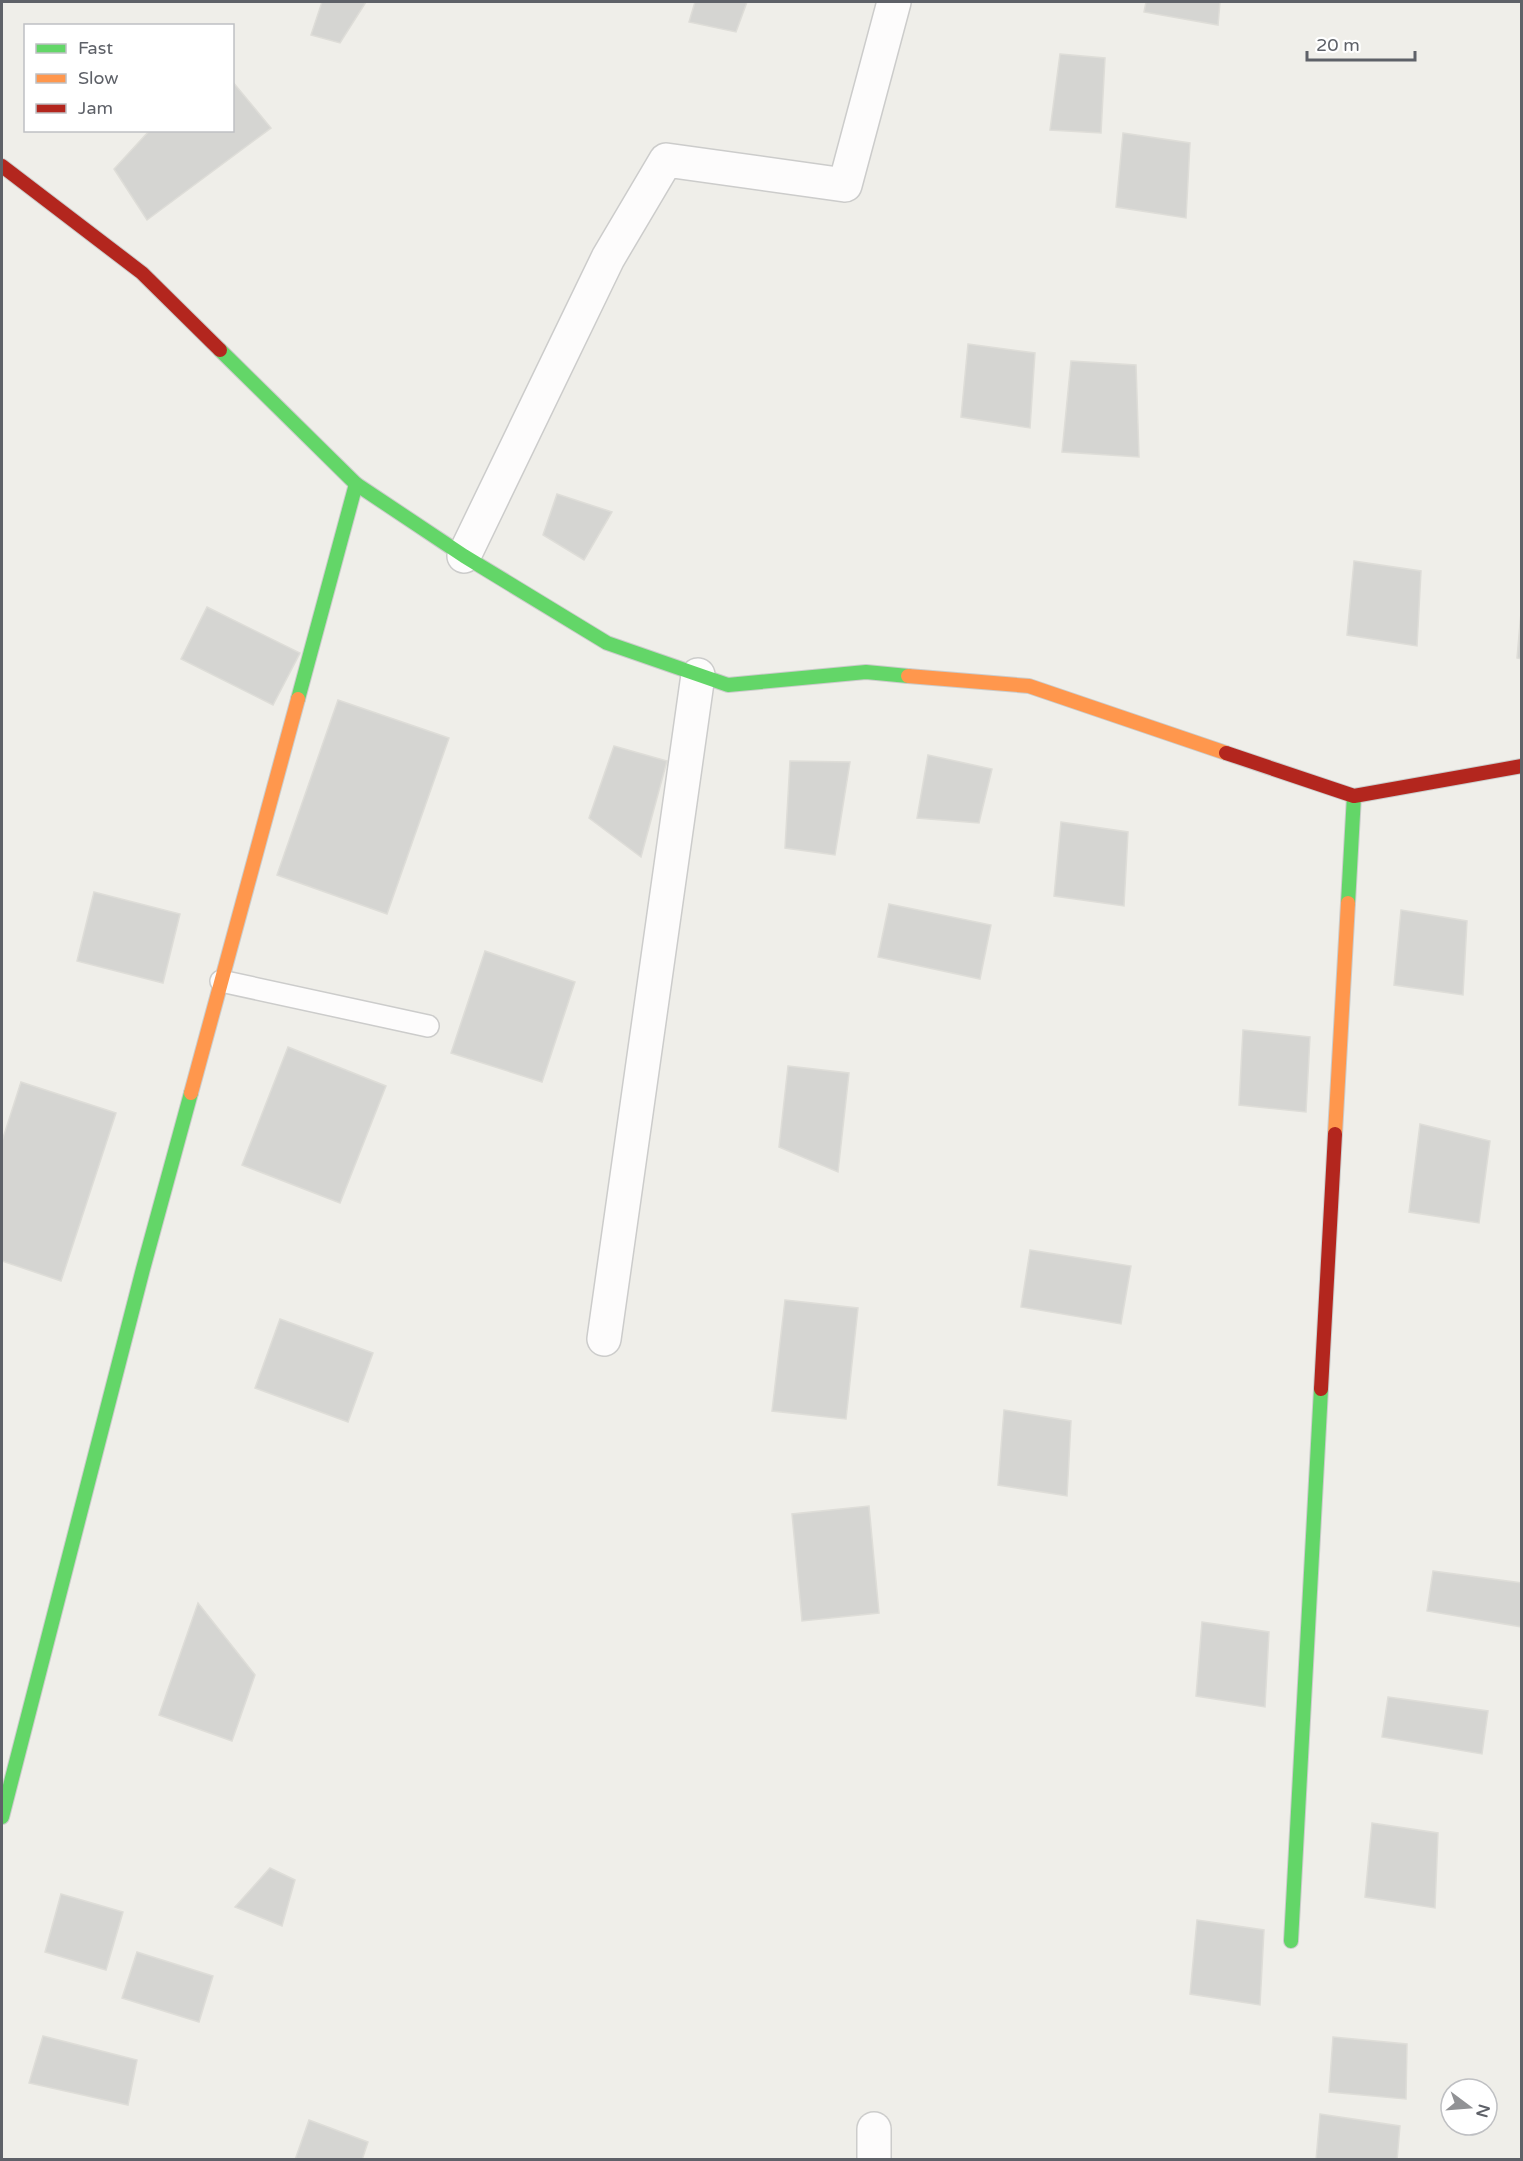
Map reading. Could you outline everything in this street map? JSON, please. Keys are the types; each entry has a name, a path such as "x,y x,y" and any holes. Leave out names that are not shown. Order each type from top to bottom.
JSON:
{"street":[{"path":"464,556 608,258 666,160 845,185 894,2"},
{"path":"2,166 142,273 357,484 464,556 606,643 728,685 866,672 1029,686 1353,796 1521,766"},
{"path":"2,1817 143,1269 357,484"},
{"path":"604,1339 698,675"},
{"path":"1291,1941 1353,796"}],"lane":[{"path":"221,981 428,1026"}],"building":[{"path":"322,2 366,2 340,43 311,35"},
{"path":"695,2 747,2 736,32 689,22"},
{"path":"1146,2 1220,2 1218,25 1144,12"},
{"path":"1060,54 1105,58 1101,133 1050,130"},
{"path":"234,83 271,128 147,220 114,169 148,132 234,132"},
{"path":"1123,133 1190,143 1186,218 1116,207"},
{"path":"968,344 1035,353 1030,428 961,417"},
{"path":"1071,361 1136,365 1139,457 1062,452"},
{"path":"557,494 612,512 584,560 543,535"},
{"path":"1354,561 1421,571 1417,646 1347,635"},
{"path":"1522,601 1522,659 1517,658"},
{"path":"207,607 300,653 273,705 181,659"},
{"path":"338,700 449,738 387,914 277,875"},
{"path":"614,746 667,761 641,857 589,818"},
{"path":"928,755 992,769 979,823 917,818"},
{"path":"790,761 850,762 835,855 785,848"},
{"path":"1061,822 1128,832 1124,906 1054,896"},
{"path":"94,892 180,914 163,983 77,961"},
{"path":"889,904 991,925 980,979 878,957"},
{"path":"1401,910 1467,921 1463,995 1394,985"},
{"path":"485,951 575,982 542,1082 451,1053"},
{"path":"1243,1030 1310,1037 1306,1112 1239,1105"},
{"path":"288,1047 386,1086 340,1203 242,1165"},
{"path":"788,1066 849,1073 838,1172 779,1147"},
{"path":"21,1082 116,1113 61,1281 2,1261 2,1141"},
{"path":"1420,1124 1490,1141 1479,1223 1409,1212"},
{"path":"1030,1250 1131,1266 1121,1324 1021,1307"},
{"path":"785,1300 858,1308 846,1419 772,1411"},
{"path":"280,1319 373,1353 348,1422 255,1388"},
{"path":"1004,1410 1071,1421 1067,1496 998,1485"},
{"path":"869,1506 879,1613 802,1621 792,1514"},
{"path":"1433,1571 1522,1583 1522,1627 1427,1611"},
{"path":"198,1603 255,1675 232,1741 159,1715"},
{"path":"1202,1622 1269,1632 1265,1707 1196,1696"},
{"path":"1388,1697 1488,1711 1482,1754 1382,1737"},
{"path":"1372,1823 1438,1833 1435,1908 1365,1897"},
{"path":"270,1868 295,1880 282,1926 235,1907"},
{"path":"61,1894 123,1912 106,1970 45,1952"},
{"path":"1197,1920 1264,1930 1260,2005 1190,1994"},
{"path":"137,1952 213,1976 199,2022 122,1998"},
{"path":"43,2036 137,2060 128,2105 29,2083"},
{"path":"1333,2037 1407,2044 1406,2099 1329,2092"},
{"path":"1320,2114 1400,2126 1397,2160 1316,2160"},
{"path":"309,2120 368,2142 362,2160 295,2160"}],"traffic: fast":[{"path":"220,350 356,484 464,556 607,643 728,685 866,672 908,676"},
{"path":"298,699 356,484"},
{"path":"1348,903 1354,796"},
{"path":"2,1817 143,1269 191,1093"},
{"path":"1291,1941 1321,1389"}],"traffic: slow":[{"path":"908,676 1029,686 1226,753"},
{"path":"191,1093 298,699"},
{"path":"1335,1134 1348,903"}],"traffic: jam":[{"path":"2,166 142,273 220,350"},
{"path":"1226,753 1354,796 1522,766"},
{"path":"1321,1389 1335,1134"}]}
